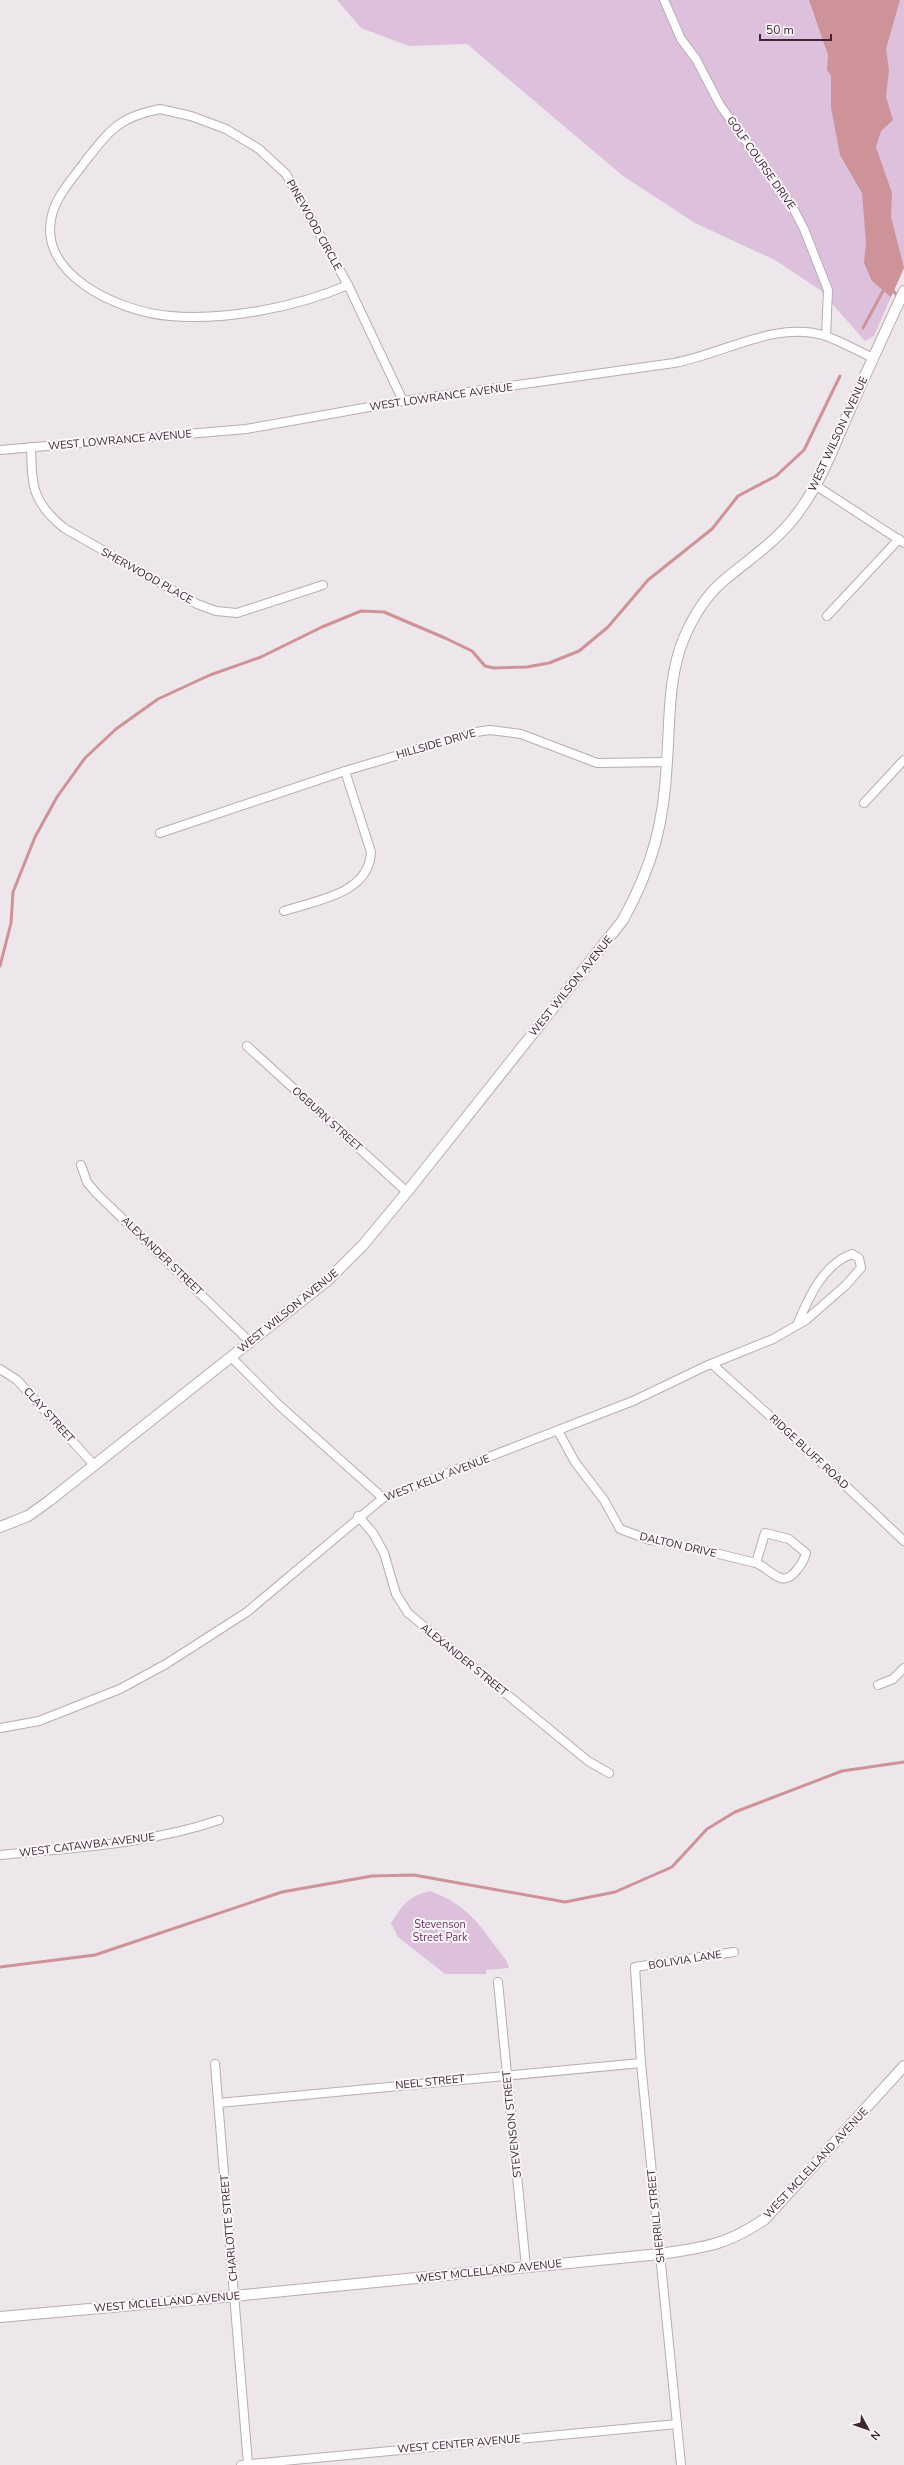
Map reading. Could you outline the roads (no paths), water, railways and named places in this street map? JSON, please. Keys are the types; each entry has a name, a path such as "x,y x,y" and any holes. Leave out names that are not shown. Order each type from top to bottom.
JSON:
{"street":[{"name":"GOLF COURSE DRIVE","path":"664,0 681,39 699,65 720,105 791,203 804,229 828,290 826,336"},
{"name":"PINEWOOD CIRCLE","path":"348,285 315,298 277,308 205,317 170,316 136,311 112,302 90,289 70,273 57,255 51,234 53,212 62,192 102,140 118,124 138,113 160,109 191,116 226,129 258,149 286,174 348,285 403,401"},
{"name":"WEST WILSON AVENUE","path":"0,1527 28,1516 231,1358 328,1280 363,1245 407,1192 623,920 637,895 656,846 662,820 672,685 676,660 695,616 707,598 721,582 769,544 802,508 815,485 904,291"},
{"name":"WEST LOWRANCE AVENUE","path":"0,450 246,429 403,401 674,364 699,358 772,334 794,331 826,336 873,358"},
{"name":"SHERWOOD PLACE","path":"31,447 32,475 36,496 47,515 64,528 197,604 216,611 237,613 323,585"},
{"path":"815,485 901,541 827,616"},
{"name":"HILLSIDE DRIVE","path":"160,833 344,771 458,736 490,730 521,734 596,763 667,762"},
{"path":"864,803 904,760"},
{"path":"284,911 349,889 365,874 370,863 370,852 344,771"},
{"name":"OGBURN STREET","path":"247,1046 407,1192"},
{"name":"ALEXANDER STREET","path":"81,1165 87,1182 96,1192 250,1342"},
{"name":"WEST KELLY AVENUE","path":"0,1728 38,1721 56,1715 120,1689 166,1664 247,1612 358,1516 383,1498 633,1401 712,1364 773,1339 797,1325 853,1278 860,1268 859,1258 852,1254 846,1256 830,1268 814,1290 797,1325"},
{"path":"231,1358 280,1406 383,1498"},
{"name":"RIDGE BLUFF ROAD","path":"712,1364 810,1451 904,1541"},
{"name":"CLAY STREET","path":"0,1370 17,1380 94,1465"},
{"name":"DALTON DRIVE","path":"558,1431 575,1462 604,1500 610,1515 620,1529 650,1540 674,1543 766,1567 781,1578 786,1579 792,1575 806,1553 789,1539 765,1532 756,1564"},
{"name":"ALEXANDER STREET","path":"358,1516 373,1533 384,1553 396,1594 408,1612 588,1761 609,1773"},
{"path":"878,1684 894,1679 904,1668"},
{"name":"WEST CATAWBA AVENUE","path":"0,1855 122,1842 196,1828 219,1820"},
{"name":"BOLIVIA LANE","path":"635,1967 734,1952"},
{"name":"SHERRILL STREET","path":"635,1967 641,2063 681,2465"},
{"name":"STEVENSON STREET","path":"498,1982 526,2267"},
{"name":"NEEL STREET","path":"219,2103 507,2074 641,2063"},
{"name":"CHARLOTTE STREET","path":"215,2064 234,2296 245,2465"},
{"name":"WEST MCLELLAND AVENUE","path":"0,2317 234,2296 660,2254 716,2245 742,2235 765,2219 904,2066"},
{"name":"WEST CENTER AVENUE","path":"245,2465 677,2424"}],"waterway":[{"path":"891,288 904,304"},
{"path":"863,328 884,289"},
{"path":"0,966 11,923 13,892 35,837 57,797 85,758 116,729 158,699 210,675 261,657 322,627 361,611 384,612 445,638 472,651 485,666 494,668 527,667 549,663 579,651 608,627 648,580 712,529 738,496 776,476 804,450 840,376"},
{"path":"0,1967 95,1955 282,1892 372,1876 414,1875 565,1902 615,1892 672,1867 707,1829 735,1812 842,1771 904,1762"}],"park label":[{"name":"Stevenson Street Park","path":"440,1930"}]}
